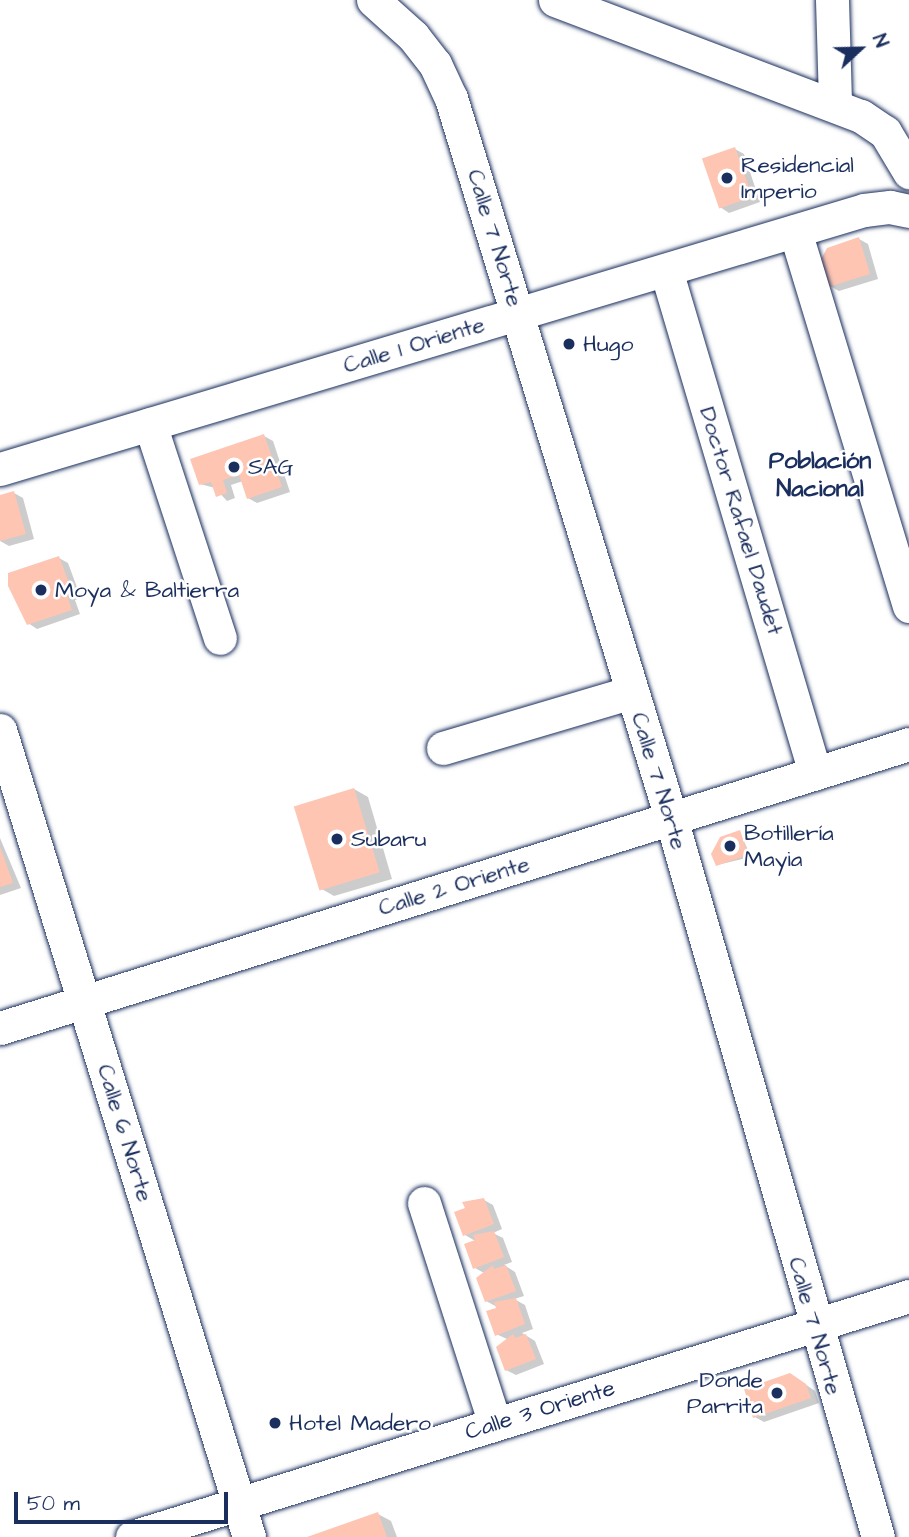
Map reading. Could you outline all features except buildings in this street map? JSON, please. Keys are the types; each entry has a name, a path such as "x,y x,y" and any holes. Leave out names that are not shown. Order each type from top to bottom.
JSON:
{"street":[{"name":"Calle 7 Norte","path":"373,0 414,36 435,64 451,98 671,818 814,1326 878,1537"},
{"path":"555,0 835,104 885,132 908,167"},
{"path":"832,0 835,104"},
{"name":"Calle 1 Oriente","path":"0,469 795,231 877,208 909,211"},
{"path":"795,231 909,606"},
{"name":"Doctor Rafael Daudet","path":"666,270 815,773"},
{"path":"150,424 220,638"},
{"path":"443,748 632,692"},
{"name":"Calle 6 Norte","path":"0,730 249,1537"},
{"name":"Calle 2 Oriente","path":"0,1028 909,744"},
{"path":"424,1203 495,1424"},
{"name":"Calle 3 Oriente","path":"132,1537 909,1296"}],"place":[{"name":"Residencial Imperio","path":"727,178"},
{"name":"Hugo","path":"569,344"},
{"name":"SAG","path":"234,467"},
{"name":"Moya & Baltierra","path":"41,590"},
{"name":"Subaru","path":"337,839"},
{"name":"Botillería Mayia","path":"730,846"},
{"name":"Donde Parrita","path":"777,1393"},
{"name":"Hotel Madero","path":"275,1423"}],"district":[{"name":"Población Nacional","path":"820,476"}]}
